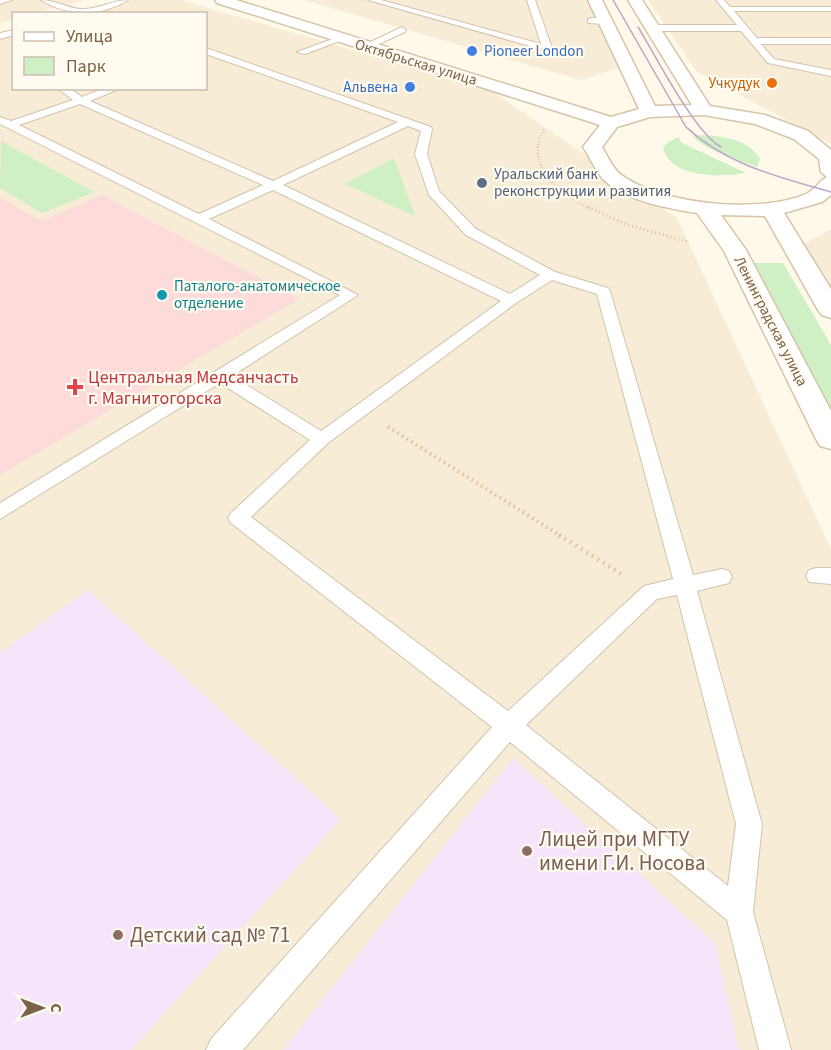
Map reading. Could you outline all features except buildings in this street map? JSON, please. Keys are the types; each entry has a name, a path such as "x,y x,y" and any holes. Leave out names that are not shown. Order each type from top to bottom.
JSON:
{"main road":[{"name":"Октябрьская улица","path":"222,0 611,123"},
{"path":"595,0 598,21 649,112"},
{"path":"635,0 704,110"},
{"path":"831,172 828,157 801,135 759,119 704,110 649,112 611,123 592,147 612,177 651,197 704,208 772,210 824,200 831,182"},
{"name":"Ленинградская улица","path":"704,208 735,250 831,439"},
{"path":"772,210 831,310"}],"lane":[{"path":"0,2 8,0"},
{"path":"45,0 77,12"},
{"path":"83,12 124,0"},
{"path":"372,0 547,48 542,21 531,0"},
{"path":"720,0 771,61 831,73"},
{"path":"727,9 831,9"},
{"path":"424,21 447,21"},
{"path":"653,28 743,28"},
{"path":"365,46 402,30"},
{"path":"302,52 341,39"},
{"path":"754,40 831,41"},
{"path":"207,51 427,129 421,154 433,192 471,232 550,275 603,291 749,824 739,912 776,1050"},
{"path":"207,58 217,55"},
{"path":"256,69 268,64"},
{"path":"65,90 81,100 276,186 511,300"},
{"path":"5,123 110,90"},
{"path":"200,219 276,186 408,122"},
{"path":"0,512 351,295 5,123"},
{"path":"550,275 511,300 322,439 238,518 509,726 739,912"},
{"path":"220,376 322,439"},
{"path":"222,1050 509,726 651,592 722,577"}],"path":[{"path":"362,411 651,592"}],"shaded area":[{"path":"0,0 85,0 40,12 12,12 12,20 0,23"},
{"path":"129,0 181,0 492,91 677,218 831,549 831,1050 0,1050 0,38 12,34 12,90 207,90 207,12 87,12"},
{"path":"304,0 594,0 628,65 581,80"},
{"path":"648,0 831,0 831,144 696,71"},
{"name":"Центральная Медсанчасть г. Магнитогорска","path":"102,195 299,299 0,475 0,197 41,221"},
{"path":"831,229 831,302 795,249"},
{"name":"Детский сад № 71","path":"88,590 341,819 131,1050 0,1050 0,653"},
{"name":"Лицей при МГТУ имени Г.И. Носова","path":"513,758 715,943 739,1050 283,1050"}],"green space":[{"path":"693,135 731,139 747,146 760,159 757,167 703,145"},
{"path":"678,137 682,143 746,173 699,174 677,166 668,159 663,149 667,143"},
{"path":"1,141 94,192 42,213 0,188"},
{"path":"394,158 415,216 345,184"},
{"path":"749,263 783,263 831,345 831,417"}],"tram line":[{"path":"613,0 686,127 718,151 736,160 773,175 831,192"},
{"path":"638,27 699,126 710,139 721,147"}],"place":[{"name":"Pioneer London","path":"472,51"},
{"name":"Учкудук","path":"772,83"},
{"name":"Альвена","path":"410,87"},
{"name":"Уральский банк реконструкции и развития","path":"482,183"},
{"name":"Паталого-анатомическое отделение","path":"162,295"},
{"name":"Центральная Медсанчасть г. Магнитогорска","path":"75,387"},
{"name":"Лицей при МГТУ имени Г.И. Носова","path":"527,851"},
{"name":"Детский сад № 71","path":"118,935"}]}
